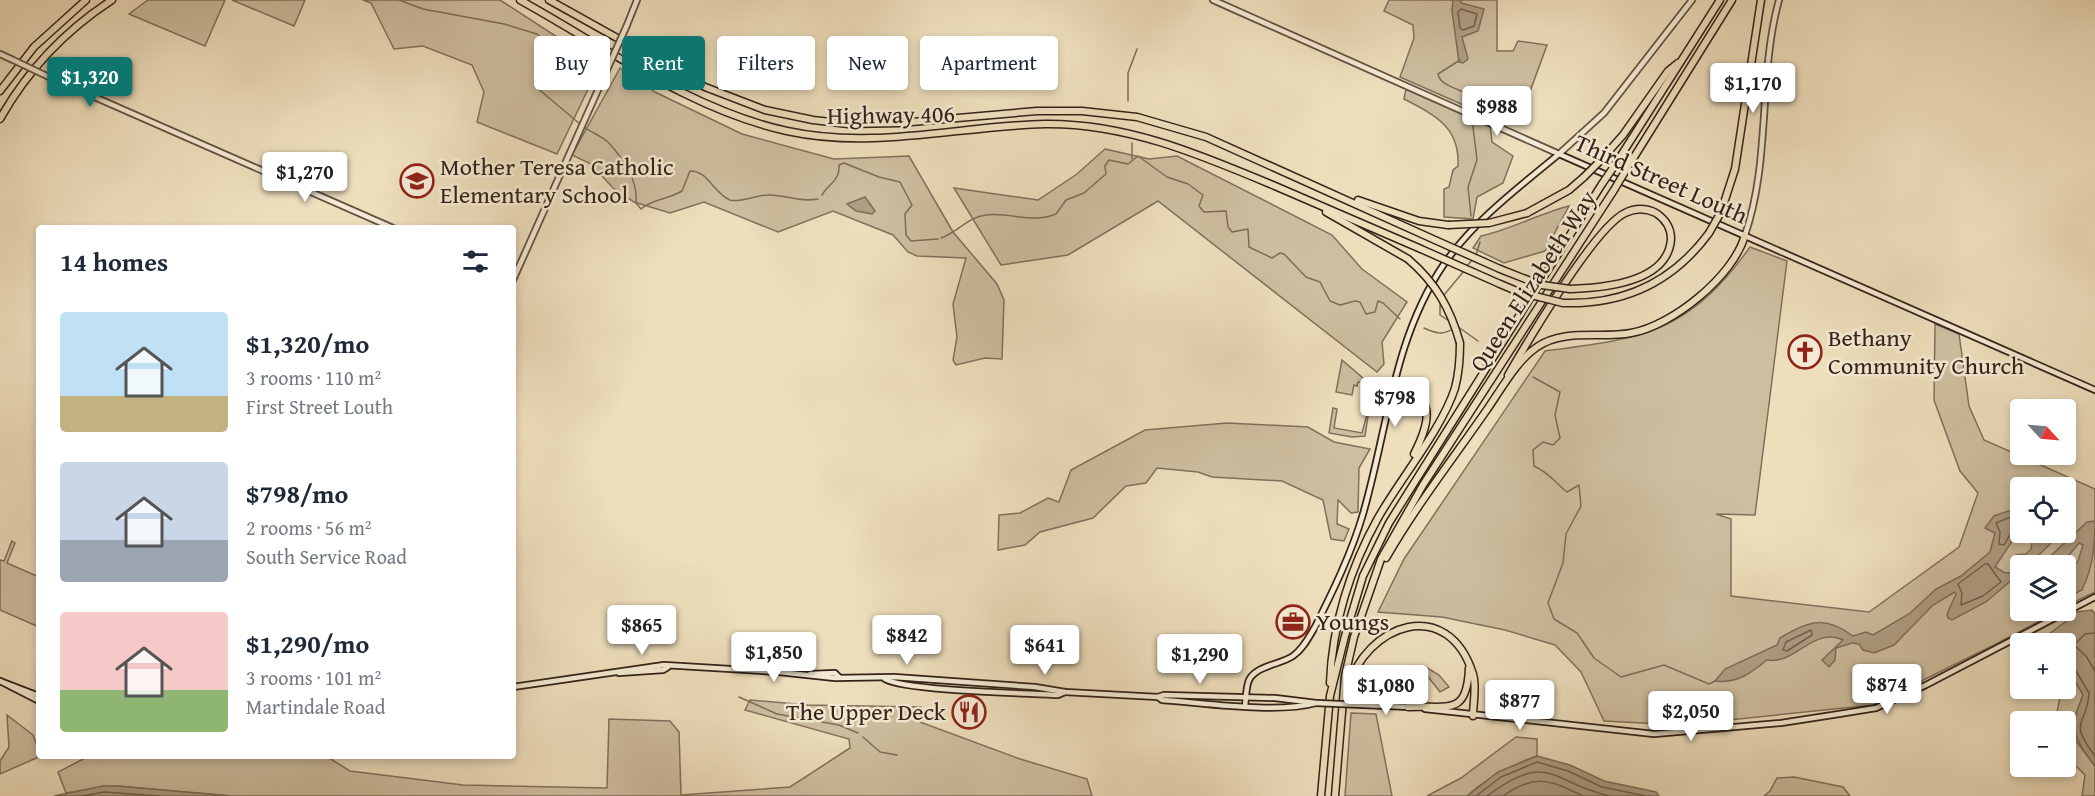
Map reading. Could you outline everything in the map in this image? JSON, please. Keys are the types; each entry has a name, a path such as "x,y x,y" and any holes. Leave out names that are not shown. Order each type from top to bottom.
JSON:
{"highway":[{"path":"0,91 34,47 86,0"},
{"path":"0,119 46,56 80,23 112,0"},
{"name":"Highway 406","path":"520,0 705,102 738,117 787,131 871,139 1046,124 1079,127 1128,134 1190,150 1283,189"},
{"name":"Highway 406","path":"549,0 705,87 736,100 788,116 848,124 874,124 1037,111 1102,112 1156,122 1206,137 1312,183"},
{"name":"Queen Elizabeth Way","path":"1321,796 1330,696 1363,576 1389,523 1720,0"},
{"name":"Queen Elizabeth Way","path":"1335,796 1342,708 1352,644 1373,579 1392,537 1423,485 1614,190 1732,0"},
{"path":"1283,189 1519,292 1563,303 1614,300 1650,286 1685,262 1709,233 1721,212 1735,169 1761,0"},
{"path":"1312,183 1406,217 1448,225 1489,223 1527,213 1569,190 1584,177 1623,135 1668,70 1683,59"},
{"path":"1312,183 1528,280 1542,285 1570,289 1616,285 1657,266 1670,248 1671,234 1666,222 1651,211 1641,209 1625,213 1609,225 1568,279 1486,411"},
{"path":"1283,189 1408,260 1440,292 1450,312 1460,343 1455,388 1437,423 1366,541 1342,606 1331,662 1330,696"},
{"path":"1373,579 1400,532 1486,411 1536,347 1549,340 1634,333 1693,303 1723,273 1745,235"},
{"path":"1393,384 1419,394 1424,402 1427,420 1422,436 1393,494"},
{"path":"1342,708 1352,674 1358,663 1378,640 1398,629 1423,626 1450,635 1466,656 1474,688 1473,716"},
{"path":"1408,707 1452,706 1460,703 1469,690 1469,668"}],"main road":[{"path":"516,272 637,0"},
{"name":"Third Street Louth","path":"1214,0 2095,390"},
{"path":"1245,706 1248,682 1253,674 1293,656 1315,626 1363,515 1393,384 1408,332 1444,265 1480,220 1604,113 1692,0"},
{"path":"1745,235 1755,193 1771,39 1779,0"},
{"path":"0,54 387,225"},
{"path":"516,687 619,673 645,667 809,674 818,672 942,688 1058,695 1065,692 1158,697 1164,695 1305,700 1316,703 1408,707 1473,716 1654,734 1781,723 1876,708 1948,674 2095,597"},
{"path":"0,681 36,695"},
{"path":"0,681 36,699"},
{"path":"1158,697 1162,700 1245,706 1306,706 1316,703"}],"shaded area":[{"path":"148,0 225,0 205,46 129,14"},
{"path":"232,0 305,0 294,26"},
{"path":"363,0 500,0 556,36 534,36 534,90 588,90 557,154 477,122 484,92 472,65 423,46 394,49 371,3"},
{"path":"1389,0 1497,0 1497,51 1513,51 1518,41 1547,45 1528,97 1506,92 1495,119 1400,77 1414,38 1413,25 1384,11"},
{"path":"620,68 622,69 622,90 652,90 742,134 834,159 909,156 953,232 997,284 1004,300 1002,359 985,358 956,365 953,360 957,337 953,304 966,258 917,256 908,252 893,235 833,211 778,232 704,202 670,213 634,202 613,188 591,164 572,155 608,90 610,90"},
{"path":"1406,89 1490,124 1492,142 1513,156 1503,183 1477,197 1473,219 1444,217 1444,189 1449,187 1453,170 1458,166 1455,141 1450,132 1435,117 1404,99"},
{"path":"1105,149 1149,159 1177,156 1332,235 1362,269 1407,302 1382,342 1384,364 1377,372 1158,201 1068,255 1001,265 954,188 1038,200 1077,174"},
{"path":"1569,206 1545,251 1504,263 1473,248 1481,236"},
{"path":"1750,247 1787,261 1755,515 1716,514 1731,519 1731,596 1869,612 1959,547 1978,493 1960,471 1934,400 1935,324 1959,334 1969,406 1984,440 2010,451 2010,465 2041,465 2068,477 2010,477 2010,543 2076,543 2076,481 2095,489 2095,592 2076,601 2076,555 2010,555 2010,621 2039,621 2017,633 2010,633 2010,636 1994,645 1873,705 1680,725 1604,721 1581,672 1555,645 1505,630 1442,617 1378,612 1404,559 1545,351 1610,342 1637,335 1661,327 1684,315 1706,298"},
{"path":"1342,360 1364,379 1365,383 1358,382 1357,386 1354,385 1352,395 1336,392"},
{"path":"1333,408 1337,409 1334,428 1362,433 1367,414 1364,413 1365,408 1369,409 1365,436 1352,437 1329,433"},
{"path":"1227,423 1308,427 1334,442 1370,449 1359,468 1358,512 1351,513 1338,500 1337,524 1349,529 1344,541 1331,539 1323,500 1282,481 1212,477 1198,472 1157,468 1146,483 1126,486 1093,518 1040,532 1025,545 998,550 999,515 1020,513 1048,498 1059,502 1071,470 1145,430"},
{"path":"12,541 15,543 7,563 36,576 36,626 0,610 0,560 4,561"},
{"path":"2056,621 2067,621 2051,633 2034,633"},
{"path":"1424,666 1439,675 1449,687 1440,692 1422,669"},
{"path":"2076,683 2083,695 2076,713 2076,711 2057,711 2060,699 2076,699"},
{"path":"750,700 808,705 921,707 920,722 1020,759 1087,779 1092,796 232,796 117,786 66,793 58,772 83,759 331,759 350,771 463,785 607,788 609,719 670,721 679,732 681,795 790,787 850,748 849,739 745,710"},
{"path":"1351,713 1376,714 1392,796 1345,796"},
{"path":"7,715 33,735 36,743 36,758 0,774 0,761 9,747"},
{"path":"1516,737 1537,739 1537,756 1500,773 1467,796 1427,796 1461,778"},
{"path":"2076,741 2095,766 2095,796 2082,796 2085,775 2076,766"},
{"path":"1794,777 1843,787 1850,796 1764,796 1770,791 1777,778"}],"water":[{"path":"1453,0 1461,0 1461,3 1484,9 1478,31 1462,37 1468,59 1463,63 1459,62 1452,11"},
{"path":"865,197 875,211 872,214 856,211 847,204"},
{"path":"2010,510 2011,543 1995,567 2005,573 2010,573 2010,582 1986,602 1952,620 1947,614 1955,592 1933,605 1894,645 1874,653 1863,650 1859,644 1852,643 1836,648 1835,660 1829,667 1822,660 1843,640 1833,637 1823,638 1787,657 1767,660 1737,679 1715,681 1725,669 1777,645 1780,638 1808,624 1833,625 1853,636 1866,632 1873,635 1909,614 1936,589 1961,576 1990,552 1995,533 1985,528 1994,516"},
{"path":"2095,521 2094,548 2089,573 2082,590 2076,593 2076,563 2083,545 2079,543 2069,555 2052,555 2065,543 2076,543 2076,532 2087,522"},
{"path":"2032,543 2051,543 2039,555 2016,555 2026,554 2031,549"},
{"path":"2092,610 2095,614 2095,766 2082,748 2076,733 2076,717 2083,695 2076,683 2076,633 2051,633 2067,621 2076,621 2076,612"},
{"path":"1537,756 1570,765 1604,781 1656,792 1659,796 1467,796 1498,772"},
{"path":"103,786 117,786 231,796 54,796"}],"waterway":[{"path":"399,0 423,9 504,24 537,34 543,39 548,52 536,87 580,124"},
{"path":"1128,101 1128,73 1137,49"},
{"path":"1460,60 1438,74 1440,79 1450,87 1470,95 1480,104 1473,127 1477,160 1468,187 1471,216"},
{"path":"584,127 609,143 620,156 632,178 636,203 641,209 650,203 682,191 690,171 707,178 719,193 730,200 767,195 805,200 818,199"},
{"path":"1132,143 1132,159"},
{"path":"941,238 980,216 1038,218 1056,214 1066,200 1084,193 1106,174 1105,166 1109,160 1128,164 1138,156 1167,177 1188,184 1203,195 1199,206 1204,212 1226,211 1228,227 1232,232 1248,229 1249,247 1272,258 1280,253 1284,254 1306,277 1320,282 1330,301 1340,305 1360,302 1366,314 1375,312 1378,301 1400,319"},
{"path":"822,195 838,175 839,165 844,163 879,177 900,182 912,205 905,214 906,235 911,241 938,239"},
{"path":"1476,255 1480,242"},
{"path":"1466,267 1473,259"},
{"path":"1444,295 1464,271"},
{"path":"1440,301 1440,315 1449,321"},
{"path":"1457,326 1478,341"},
{"path":"1424,328 1439,333 1454,328"},
{"path":"1533,377 1560,392 1555,415 1560,438 1553,445 1543,442 1533,450 1534,466 1567,492 1579,485 1581,506 1566,534 1563,563 1548,603 1554,619 1577,633 1594,658 1621,677 1664,665 1709,684 1715,681"},
{"path":"739,697 777,714 839,725 858,733"},
{"path":"863,737 880,752 897,755"}],"place":[{"name":"Mother Teresa Catholic Elementary School","path":"417,181"},
{"name":"Bethany Community Church","path":"1805,352"},
{"name":"Youngs","path":"1293,622"},
{"name":"The Upper Deck","path":"969,712"}]}
